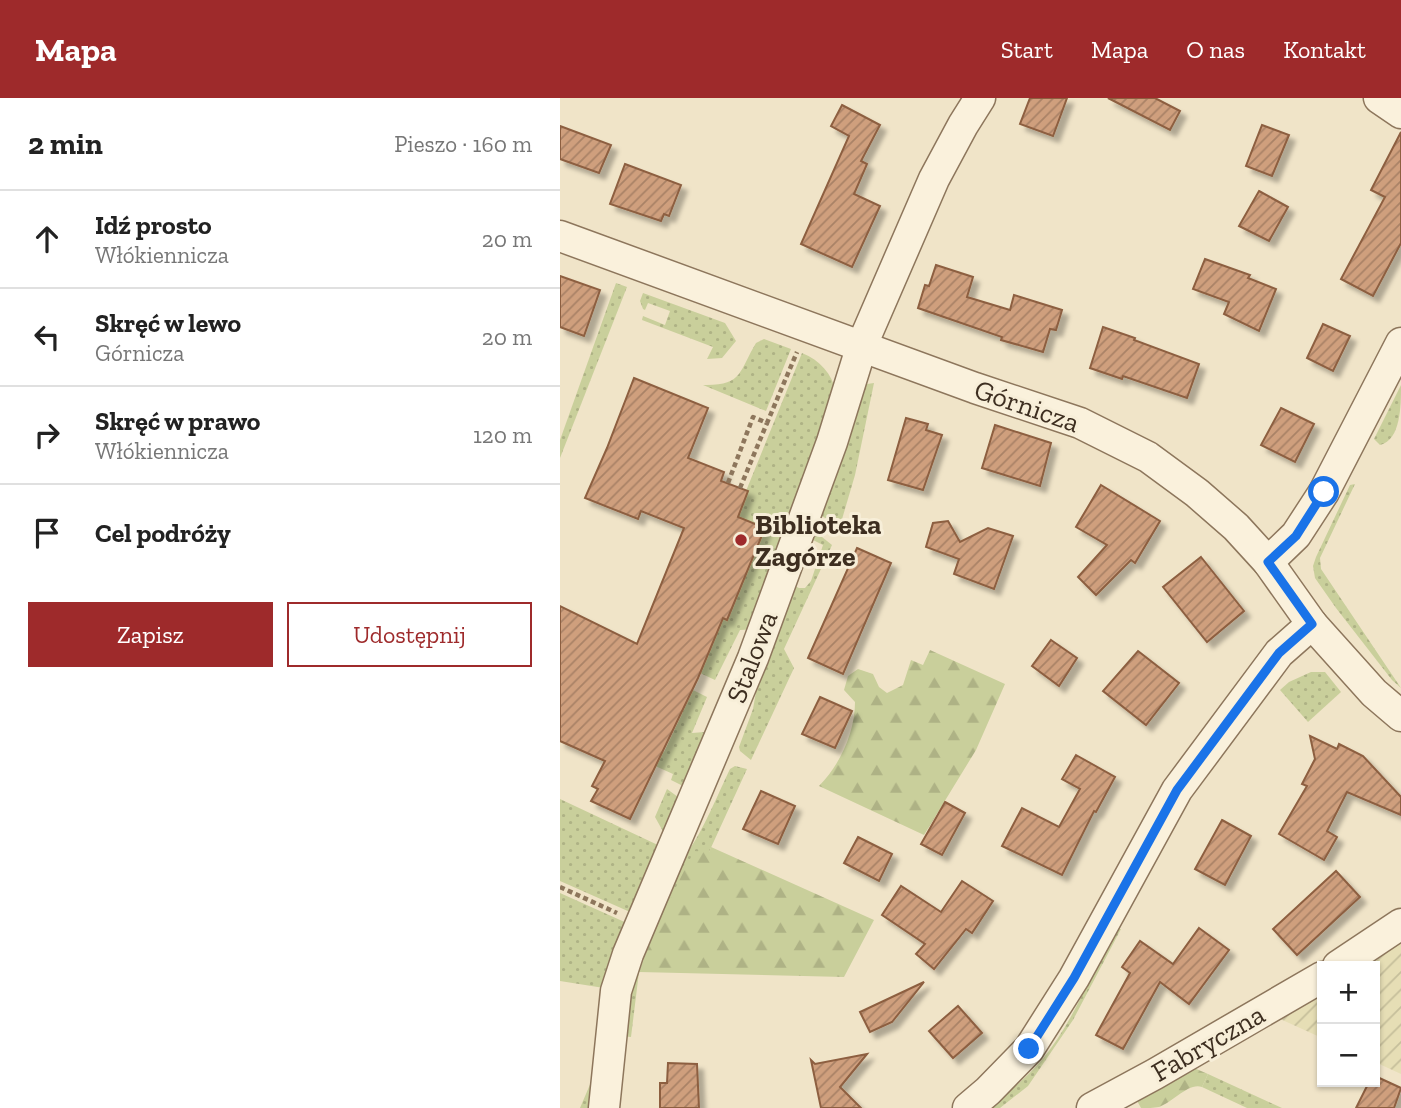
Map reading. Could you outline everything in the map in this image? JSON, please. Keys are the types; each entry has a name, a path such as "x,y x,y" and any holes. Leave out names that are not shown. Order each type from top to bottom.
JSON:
{"street":[{"name":"Stalowa","path":"604,1108 616,991 641,923 754,658 832,442 862,345 934,179 981,98"},
{"path":"1379,98 1401,113"},
{"name":"Górnicza","path":"560,236 975,388 1080,423 1148,457 1197,492 1236,527 1268,562 1312,624 1374,693 1401,716"},
{"path":"1268,562 1296,536 1324,492 1401,343"},
{"path":"968,1108 1029,1049 1074,978 1177,790 1279,653 1312,624"},
{"path":"1346,961 1401,924"},
{"name":"Fabryczna","path":"1092,1108 1317,979"}],"path":[{"path":"740,488 800,345"},
{"path":"728,483 753,417 767,423"},
{"path":"560,887 641,923"}],"shaded area":[{"path":"1401,935 1401,1074 1380,1064 1380,961 1362,961"},
{"path":"1317,991 1317,1036 1278,1018"}],"green space":[{"path":"616,283 627,287 560,458 560,440"},
{"path":"643,293 725,323 736,341 722,358 707,359 713,347 642,320 643,316 665,325 670,311 648,303 645,310 643,309 640,301"},
{"path":"764,339 791,349 766,411 703,385 716,385 733,380 756,343"},
{"path":"802,353 824,368 832,379 836,392 757,629 740,630 715,680 700,673 719,617 726,619 738,517"},
{"path":"874,383 855,475 840,526 816,513 854,393 867,384"},
{"path":"1401,385 1396,429 1387,442 1380,445 1374,439"},
{"path":"1355,484 1320,558 1321,569 1401,688 1392,680 1315,578 1313,566 1316,557 1350,485"},
{"path":"812,533 832,545 784,649 794,668 751,760 739,747 753,709 761,663 787,582 805,588 811,581 823,545 807,537"},
{"path":"930,650 1005,684 976,750 924,835 819,786 840,758 852,725 855,702 844,690 848,676 858,669 873,674 879,687 887,693 903,685 911,660 923,665"},
{"path":"1311,672 1325,672 1341,692 1308,722 1280,690 1289,682"},
{"path":"693,690 707,697 692,733 717,731 691,790 671,780 673,774 560,723 560,704 664,752"},
{"path":"735,766 747,769 709,852 654,931 639,972 631,1037 621,1036 624,1004 678,862 692,846 730,769"},
{"path":"667,789 685,802 637,910 630,912 560,881 560,799 660,846 665,835 655,817"},
{"path":"711,847 874,920 844,977 639,972 654,931 694,851 709,852"},
{"path":"560,893 629,924 596,1108 580,1108 600,1061 599,1007 604,988 560,981"},
{"path":"1116,929 1121,929 1073,1020 1028,1086 1000,1108 989,1108 1029,1073 1053,1046"},
{"path":"1194,1068 1208,1074 1202,1087 1192,1087 1159,1107 1141,1108 1135,1097"},
{"path":"1208,1074 1282,1108 1247,1108 1202,1087"}],"building":[{"path":"1030,98 1067,98 1053,136 1020,124"},
{"path":"1108,98 1155,98 1180,111 1170,130"},
{"path":"842,105 880,125 861,161 867,164 854,194 880,206 852,267 801,244 849,136 831,126"},
{"path":"1262,125 1289,135 1272,176 1246,166"},
{"path":"560,126 611,145 599,173 560,159"},
{"path":"1401,132 1401,243 1373,296 1341,279 1385,197 1371,190"},
{"path":"625,164 681,185 669,216 664,214 661,221 610,204"},
{"path":"1259,191 1288,207 1269,241 1239,226"},
{"path":"1205,259 1250,275 1248,278 1276,289 1259,331 1224,314 1229,302 1193,289"},
{"path":"936,265 973,277 967,297 1010,310 1014,295 1062,310 1056,330 1050,329 1043,352 1001,340 1002,337 918,308 925,285 929,286"},
{"path":"560,276 600,290 584,336 560,327"},
{"path":"1323,324 1350,336 1333,371 1307,358"},
{"path":"1103,327 1199,364 1187,398 1123,376 1122,379 1090,368"},
{"path":"634,378 708,408 688,458 724,472 721,481 748,491 738,517 765,528 727,620 723,618 698,678 630,819 591,801 598,789 592,786 605,761 560,741 560,606 637,644 684,528 641,511 638,519 585,498"},
{"path":"1281,408 1314,424 1295,462 1261,445"},
{"path":"906,418 928,424 926,430 942,435 923,490 888,480"},
{"path":"995,425 1051,443 1040,486 982,468"},
{"path":"1101,485 1160,521 1135,563 1131,560 1096,595 1078,577 1107,545 1076,527"},
{"path":"948,521 960,542 988,528 1013,536 994,589 954,574 959,559 926,547 933,523"},
{"path":"857,548 891,563 843,674 808,658"},
{"path":"1201,557 1244,611 1207,642 1163,587"},
{"path":"1051,640 1077,658 1059,686 1032,666"},
{"path":"1138,651 1179,683 1146,725 1103,691"},
{"path":"820,697 852,711 835,748 802,734"},
{"path":"1310,736 1337,749 1339,744 1363,756 1401,797 1401,815 1347,792 1327,831 1337,837 1324,860 1279,834 1307,786 1302,784 1315,759"},
{"path":"1076,755 1115,777 1096,812 1094,811 1062,875 1002,846 1022,808 1059,827 1080,789 1062,779"},
{"path":"761,791 795,806 778,844 743,829"},
{"path":"945,802 965,813 942,855 921,844"},
{"path":"1222,820 1251,836 1225,885 1195,869"},
{"path":"858,837 892,854 879,881 844,863"},
{"path":"1336,871 1360,897 1297,955 1273,929"},
{"path":"962,881 993,901 972,933 966,929 934,969 916,954 925,944 882,915 901,886 941,912"},
{"path":"1199,928 1229,950 1189,1004 1160,982 1123,1049 1096,1035 1130,973 1122,967 1140,941 1173,964"},
{"path":"924,982 892,1022 870,1032 860,1012"},
{"path":"958,1006 982,1033 953,1058 929,1031"},
{"path":"867,1054 840,1087 861,1108 821,1108 811,1060 815,1064"},
{"path":"668,1063 697,1064 699,1108 660,1108 660,1083 667,1083"},
{"path":"1380,1078 1401,1088 1394,1108 1356,1108 1366,1087 1380,1087"}],"place":[{"name":"Biblioteka Zagórze","path":"741,540"}],"route":[{"path":"1029,1049 1074,978 1177,790 1279,653 1312,624 1268,562 1296,536 1324,492"}]}
